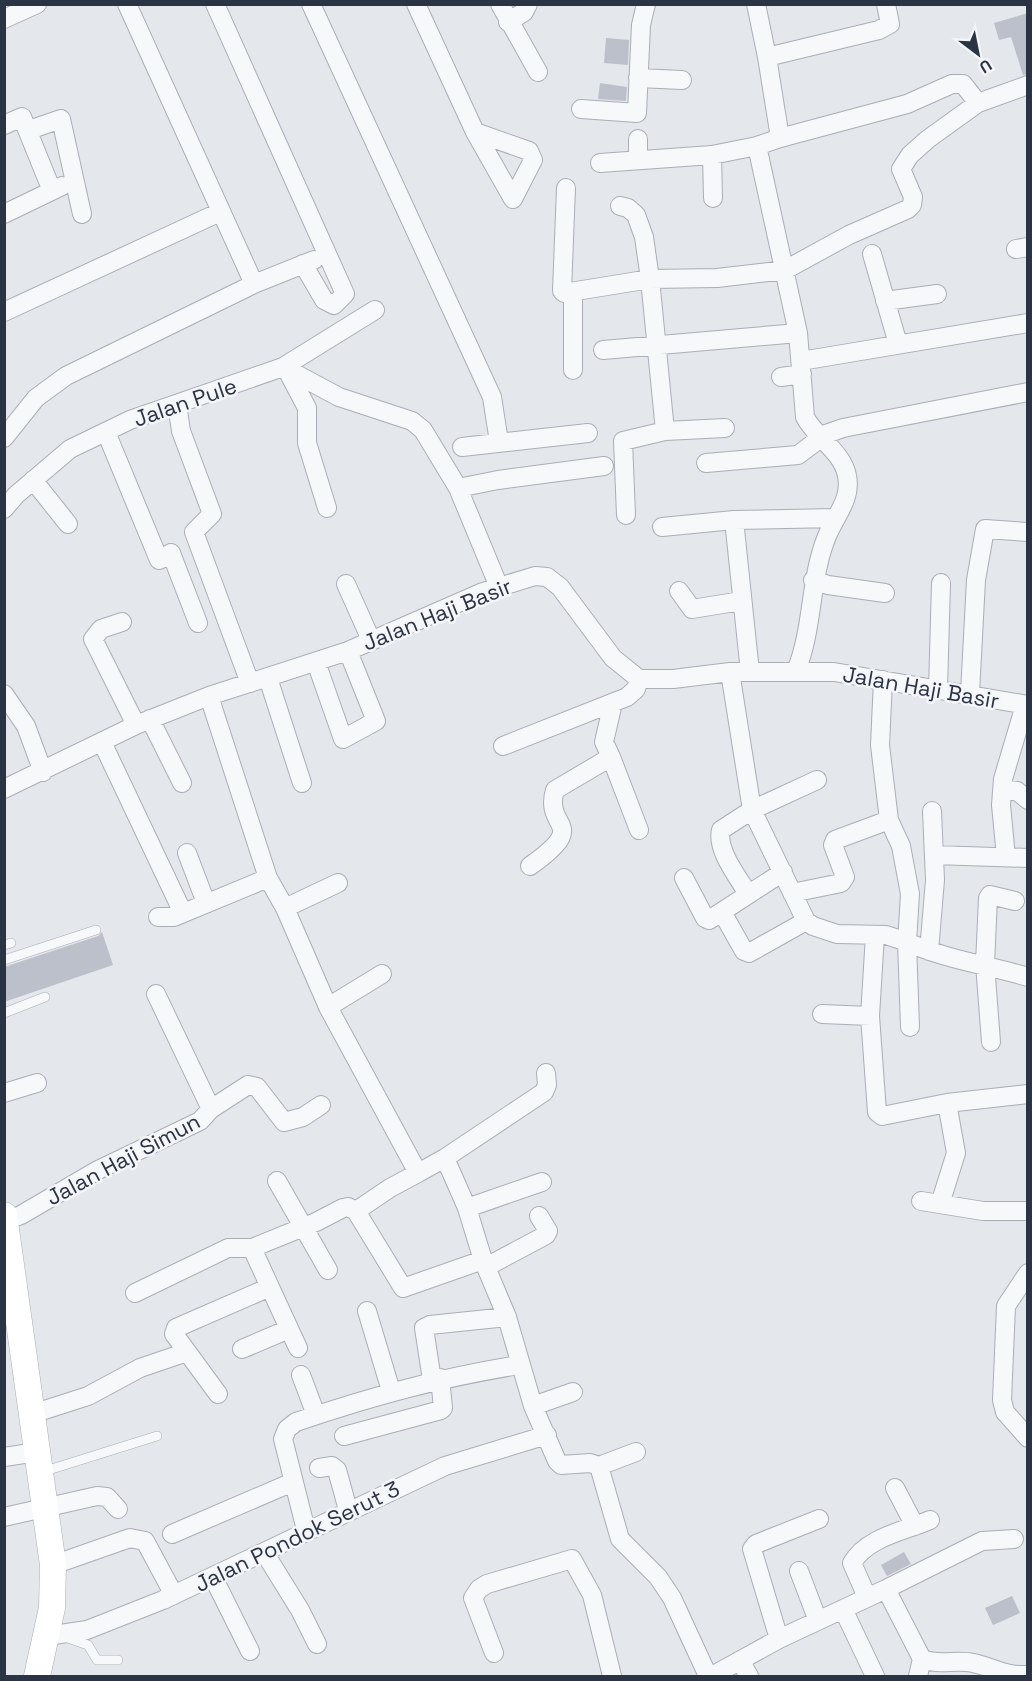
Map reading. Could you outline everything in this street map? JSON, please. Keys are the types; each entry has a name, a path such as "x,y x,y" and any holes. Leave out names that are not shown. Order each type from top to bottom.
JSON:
{"main road":[{"path":"5,1218 9,1276 32,1414 53,1565 52,1608 55,1636 37,1677"}],"street":[{"path":"4,19 37,4"},
{"path":"127,4 254,284"},
{"path":"215,4 345,294 334,305 324,300 303,264"},
{"path":"311,4 492,397 499,442"},
{"path":"416,4 475,132"},
{"path":"500,4 538,72"},
{"path":"508,22 524,12 528,4"},
{"path":"590,109 637,113 641,26 646,4"},
{"path":"756,4 780,138"},
{"path":"767,57 879,30 890,24 886,4"},
{"path":"638,78 682,80"},
{"path":"600,163 712,155 757,146 907,104 952,84 963,84 978,103"},
{"path":"566,188 562,291 573,292 650,279 717,278 785,270 849,235 908,209 912,205 913,197 901,169 910,155 978,103 1028,85"},
{"path":"4,125 22,117 52,191"},
{"path":"29,130 61,119 82,214"},
{"path":"638,139 638,160"},
{"path":"757,146 798,333 805,417 847,475 848,488 842,509 827,537 813,580 810,626 796,671"},
{"path":"712,155 712,198"},
{"path":"4,214 74,180"},
{"path":"620,206 636,214 644,237 665,431"},
{"path":"4,312 220,212"},
{"path":"872,254 898,344"},
{"path":"4,438 36,398 50,385 254,284 326,255"},
{"path":"573,292 573,370"},
{"path":"885,301 936,294"},
{"name":"Jalan Pule","path":"4,509 33,480 70,449 177,404 286,370 375,310"},
{"path":"781,377 802,367 898,344 1028,323"},
{"path":"603,350 798,333"},
{"path":"286,370 339,397 412,421 423,430 458,488 498,587"},
{"path":"286,370 307,408 307,443 327,508"},
{"path":"706,463 798,454 821,438 843,428 1028,392"},
{"path":"177,404 181,431 212,514 194,532 250,683"},
{"path":"626,514 623,441 665,431 725,428"},
{"path":"106,432 159,560 171,553 198,623"},
{"path":"462,447 588,433"},
{"path":"458,488 604,466"},
{"path":"33,480 68,524"},
{"path":"662,527 734,520 836,518"},
{"path":"734,520 750,672"},
{"path":"970,693 976,580 985,529 1028,532"},
{"name":"Jalan Haji Basir","path":"4,789 143,722 209,696 348,651 498,587 536,576 547,576 560,586 613,658 639,679 673,679 730,672 834,672 970,693 1026,705"},
{"path":"813,580 828,585 885,593"},
{"path":"938,689 941,583"},
{"path":"346,584 371,640"},
{"path":"679,591 692,609 741,602"},
{"path":"122,621 101,629 93,639 182,783"},
{"path":"316,662 343,739 376,721 348,651"},
{"path":"730,672 752,810 806,921 813,926 837,934 886,935 959,960 985,964 1028,976"},
{"path":"268,678 302,783"},
{"path":"503,746 627,697 636,689 639,679"},
{"path":"883,680 880,745 889,820 901,846 910,894 907,942 910,1027"},
{"path":"4,694 26,726 43,772"},
{"path":"209,696 268,878 285,908 328,1007 418,1173"},
{"path":"613,703 604,742 639,830"},
{"path":"1006,857 1001,805 1006,764 1026,705"},
{"path":"102,742 183,913"},
{"path":"530,866 555,849 563,836 563,825 552,800 555,790 611,757"},
{"path":"748,894 719,837 725,825 817,780"},
{"path":"1003,789 1017,791 1028,800"},
{"path":"929,951 935,880 932,811"},
{"path":"792,893 841,883 845,877 833,845 835,840 889,820"},
{"path":"187,853 206,903"},
{"path":"934,855 1028,858"},
{"path":"684,878 707,920 783,872"},
{"path":"158,917 168,918 183,913 268,878"},
{"path":"285,908 338,883"},
{"path":"991,1042 985,964 988,897 990,895 1015,901"},
{"path":"722,912 744,951 749,953 806,921"},
{"path":"875,935 870,1016 878,1114 882,1116 947,1102 1028,1094"},
{"path":"328,1007 382,974"},
{"path":"156,994 211,1109"},
{"path":"822,1014 870,1016"},
{"path":"356,1211 390,1188 445,1158 544,1092 547,1085 546,1073"},
{"path":"4,1093 37,1083"},
{"name":"Jalan Haji Simun","path":"5,1218 21,1215 98,1170 200,1121 211,1109 248,1085 256,1087 284,1122 303,1117 321,1105"},
{"path":"947,1102 956,1153 931,1203 983,1211 1028,1211"},
{"path":"445,1158 467,1208 484,1264 507,1317 532,1406 547,1435 554,1455 561,1465 590,1463 599,1466 636,1452"},
{"path":"277,1181 328,1270"},
{"path":"467,1208 542,1182"},
{"path":"135,1293 228,1248 252,1248 348,1207 356,1211 403,1287 484,1264 546,1235 548,1231 539,1216"},
{"path":"252,1248 298,1348"},
{"path":"1028,1273 1006,1306 1002,1400 1005,1412 1028,1438"},
{"path":"218,1394 174,1334 176,1328 270,1287"},
{"path":"367,1311 391,1391"},
{"path":"344,1436 443,1408 424,1328 430,1325 507,1317"},
{"path":"242,1349 289,1329"},
{"path":"32,1414 88,1396 140,1368 187,1352"},
{"path":"306,1530 293,1482 284,1434 296,1422 436,1379 519,1365"},
{"path":"301,1375 316,1415"},
{"path":"532,1406 573,1392"},
{"name":"Jalan Pondok Serut 3","path":"55,1636 87,1630 174,1595 348,1510 445,1467 547,1435"},
{"path":"4,1456 39,1462"},
{"path":"319,1468 332,1466 337,1470 348,1510"},
{"path":"599,1466 620,1539 658,1577 672,1598 710,1677 744,1669 779,1639 982,1541 1014,1539"},
{"path":"172,1534 293,1482"},
{"path":"867,1596 852,1563 857,1553 868,1545 923,1523 895,1488"},
{"path":"4,1517 98,1496 107,1497 118,1509"},
{"path":"779,1639 752,1549 756,1544 819,1519"},
{"path":"53,1565 130,1538 141,1539 145,1541 174,1595"},
{"path":"264,1552 300,1610 317,1644"},
{"path":"494,1653 473,1598 479,1589 487,1584 572,1559 592,1595 612,1677"},
{"path":"799,1571 818,1621"},
{"path":"213,1577 249,1651"},
{"path":"886,1589 920,1668 933,1663 972,1663 1008,1676 1028,1675"},
{"path":"843,1609 875,1677"}],"lane":[{"path":"4,960 96,930"},
{"path":"4,1013 45,997"},
{"path":"39,1462 157,1436"},
{"path":"55,1636 88,1645 97,1660 118,1660"}],"building":[{"path":"1028,13 1028,74 1023,75 1011,37 999,40 994,23"},
{"path":"606,38 629,40 628,65 604,63"},
{"path":"600,83 627,87 626,101 598,99"},
{"path":"102,932 113,965 4,1002 4,967 98,936"},
{"path":"904,1552 911,1564 887,1576 881,1565"},
{"path":"1012,1596 1020,1613 993,1625 985,1608"}]}
